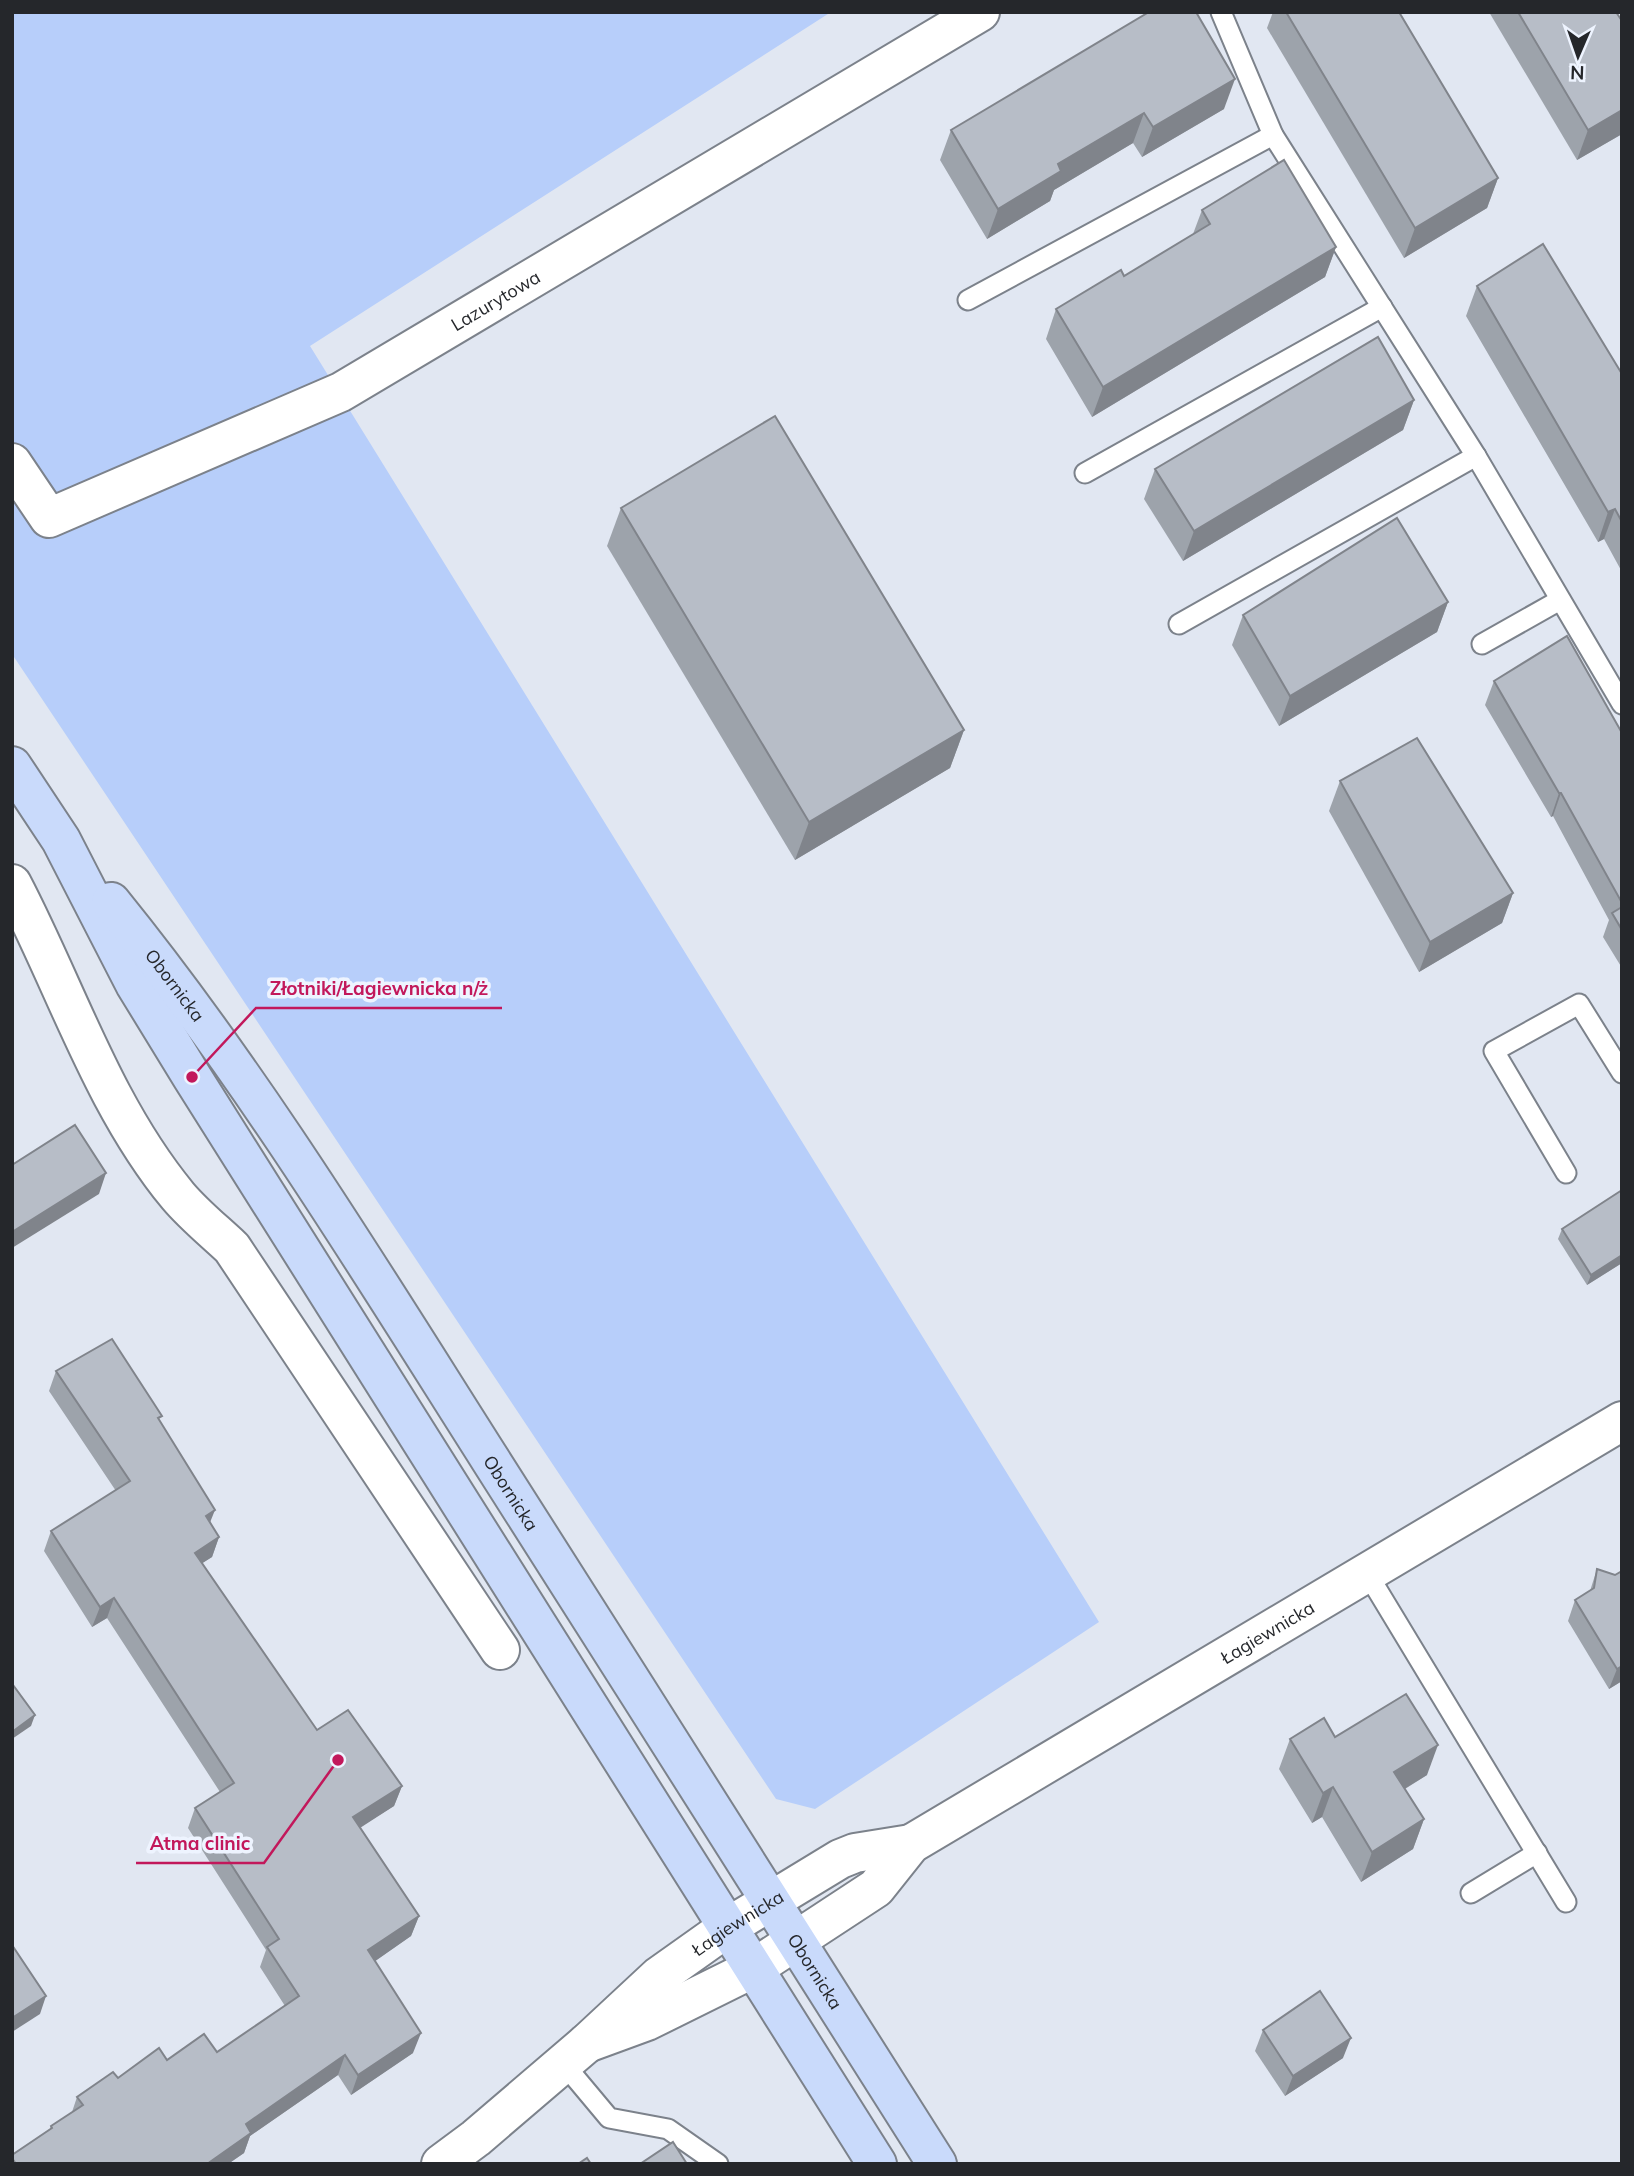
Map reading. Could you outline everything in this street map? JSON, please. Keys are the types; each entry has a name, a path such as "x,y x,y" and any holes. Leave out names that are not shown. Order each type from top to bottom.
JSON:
{"main road":[{"name":"Obornicka","path":"12,766 61,840 166,970 282,1137 401,1318 937,2164"},
{"name":"Obornicka","path":"61,840 135,984 184,1065 877,2164"}],"street":[{"name":"Lazurytowa","path":"12,463 49,518 341,392 980,12"},
{"path":"12,884 38,933 82,1037 138,1140 179,1197 232,1248 500,1650"},
{"name":"Łagiewnicka","path":"575,2053 754,1968 876,1888 911,1844 1622,1421"},
{"name":"Łagiewnicka","path":"446,2162 575,2053 659,1976 728,1927 855,1853 911,1844"}],"lane":[{"path":"1221,12 1273,135 1476,456 1622,704"},
{"path":"968,300 1273,135"},
{"path":"1085,473 1381,307"},
{"path":"1179,624 1476,456"},
{"path":"1482,644 1560,600"},
{"path":"1566,1173 1494,1051 1579,1004 1622,1073"},
{"path":"1367,1573 1566,1902"},
{"path":"1471,1893 1537,1853"},
{"path":"575,2053 609,2118 668,2129 718,2164"}],"shaded area":[{"path":"12,12 831,12 310,346 1099,1622 815,1809 776,1799 12,654"}],"building":[{"path":"1149,12 1196,12 1235,79 1153,127 1144,113 1058,164 1061,171 998,209 951,130"},
{"path":"1286,12 1399,12 1498,178 1415,228"},
{"path":"1518,12 1616,12 1622,21 1622,110 1588,130"},
{"path":"1284,160 1336,247 1103,387 1056,309 1121,270 1124,276 1210,224 1202,210"},
{"path":"1543,244 1622,374 1622,522 1615,509 1608,512 1477,286"},
{"path":"1378,337 1414,400 1194,531 1155,469"},
{"path":"775,416 964,730 809,822 621,508"},
{"path":"1397,518 1448,602 1290,696 1243,615"},
{"path":"1567,636 1622,733 1622,903 1494,681"},
{"path":"1417,738 1513,893 1430,942 1340,781"},
{"path":"1622,907 1622,930 1612,913"},
{"path":"75,1125 106,1173 12,1232 12,1165"},
{"path":"1622,1190 1622,1255 1591,1275 1562,1229"},
{"path":"112,1339 162,1416 158,1418 215,1510 206,1516 219,1537 195,1553 317,1730 348,1710 402,1786 353,1817 419,1916 368,1950 421,2033 358,2075 345,2055 246,2124 251,2133 207,2164 16,2164 12,2155 83,2105 77,2097 113,2072 118,2078 159,2048 167,2060 204,2034 217,2052 299,1996 267,1947 279,1939 195,1808 234,1783 114,1598 100,1607 51,1531 130,1481 56,1371"},
{"path":"1597,1569 1615,1575 1622,1571 1622,1666 1617,1669 1575,1600 1594,1588"},
{"path":"12,1685 35,1715 12,1732"},
{"path":"1406,1694 1438,1745 1394,1772 1424,1819 1372,1852 1333,1787 1323,1793 1290,1739 1324,1718 1335,1737"},
{"path":"12,1945 46,1996 12,2018"},
{"path":"1320,1991 1351,2038 1293,2076 1263,2030"},
{"path":"673,2142 687,2164 640,2164"},
{"path":"587,2158 591,2164 578,2164"}],"place":[{"name":"Złotniki/Łagiewnicka n/ż","path":"192,1077"},
{"name":"Atma clinic","path":"338,1760"}]}
